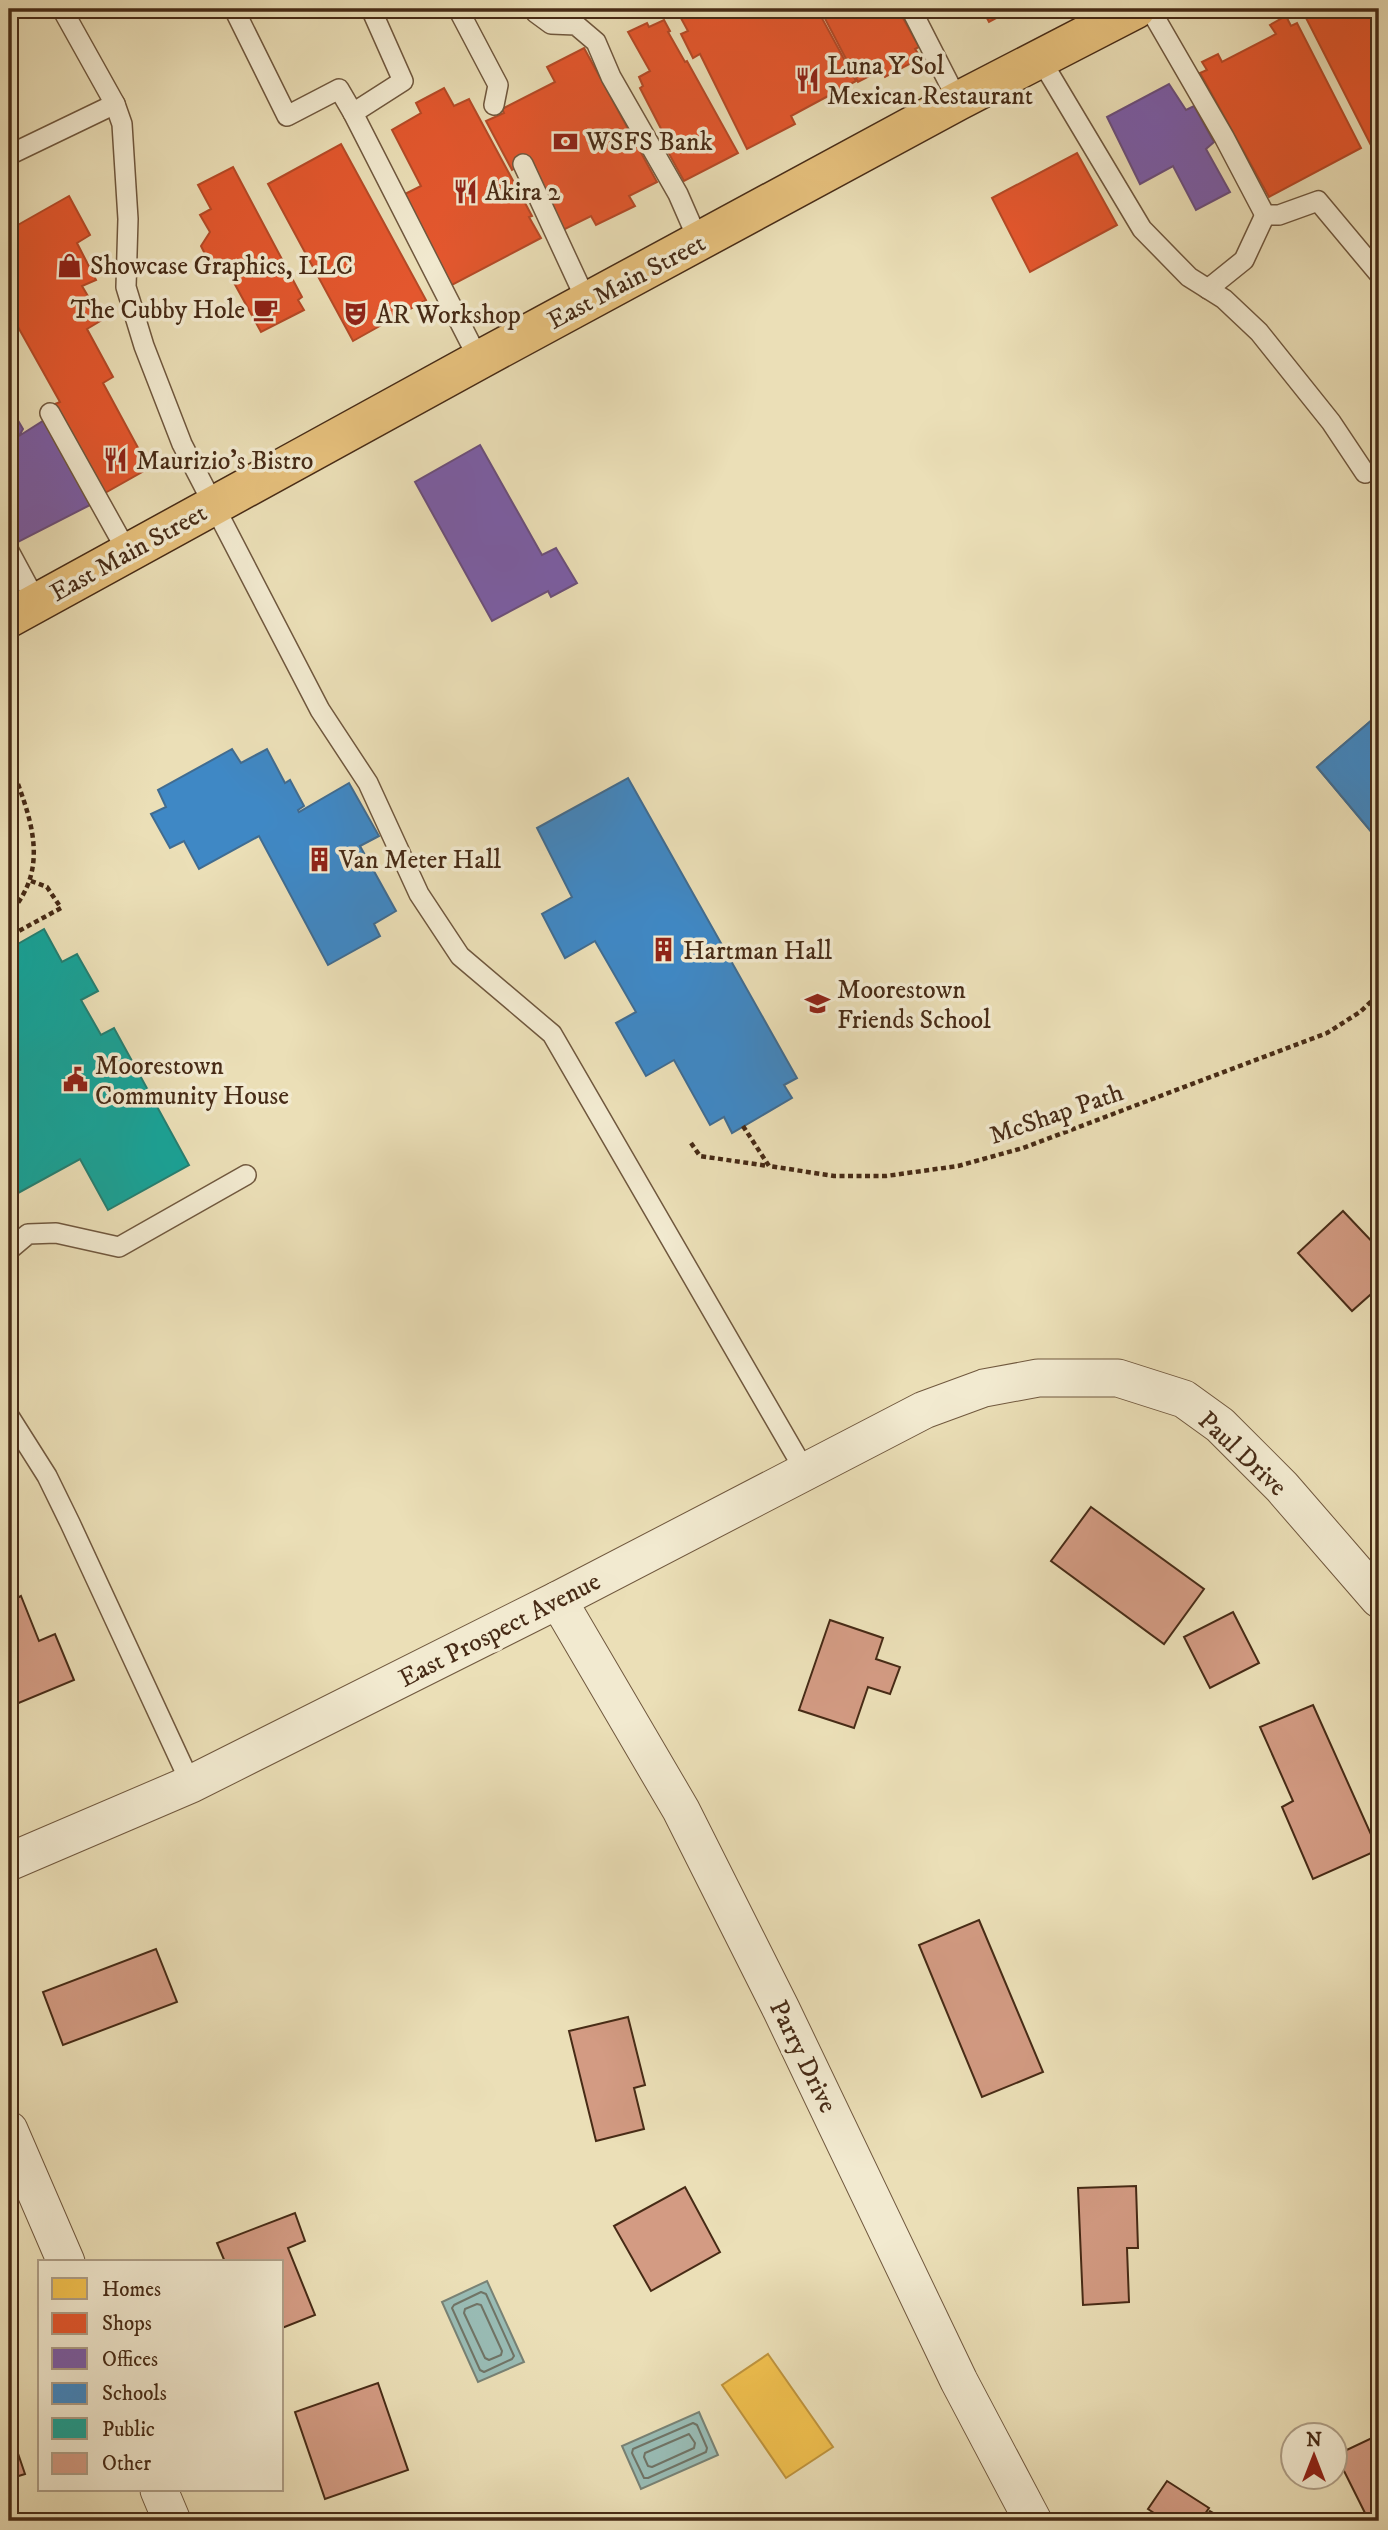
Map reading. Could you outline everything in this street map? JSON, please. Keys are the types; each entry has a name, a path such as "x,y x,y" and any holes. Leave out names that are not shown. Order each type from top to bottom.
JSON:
{"main road":[{"name":"East Main Street","path":"23,610 958,101 1136,9"}],"street":[{"name":"Paul Drive","path":"984,1388 1038,1378 1118,1378 1184,1399 1220,1425 1282,1487 1379,1599"},
{"name":"East Prospect Avenue","path":"9,1862 191,1784 558,1600 923,1410 984,1388"},
{"name":"Parry Drive","path":"558,1600 681,1810 781,2009 959,2381 1033,2521"},
{"path":"9,2130 65,2260"},
{"path":"160,2492 172,2521"}],"lane":[{"path":"62,9 115,104 122,124 126,192 126,287 144,346 177,432 213,505 320,710 368,783 419,894 460,956 552,1034 805,1471"},
{"path":"234,9 286,116 339,89 479,360"},
{"path":"353,113 403,81 371,9"},
{"path":"458,9 498,85 494,105"},
{"path":"534,9 551,24 576,25 596,42 611,77 678,194 699,242"},
{"path":"911,9 958,101"},
{"path":"1150,9 1224,136 1265,215"},
{"path":"1041,60 1142,229 1189,277 1224,299 1259,332 1331,422 1366,473"},
{"path":"9,155 115,104"},
{"path":"523,164 587,302"},
{"path":"1265,215 1279,215 1318,201 1379,274"},
{"path":"1208,289 1244,260 1265,215"},
{"path":"50,413 128,552"},
{"path":"9,551 23,610"},
{"path":"9,1250 28,1234 56,1233 119,1247 246,1175"},
{"path":"9,1416 47,1476 191,1784"}],"path":[{"path":"9,761 33,834 34,863 31,881 21,901 9,914"},
{"path":"9,920 17,932 61,908 47,887 31,881"},
{"name":"McShap Path","path":"691,1143 700,1156 834,1176 886,1176 958,1166 1023,1148 1327,1033 1360,1012 1379,994"},
{"path":"743,1126 769,1166"}],"water":[{"path":"487,2281 524,2362 478,2382 442,2302"},
{"path":"699,2412 718,2455 641,2489 622,2446"}],"building: Homes":[{"path":"768,2354 833,2447 786,2478 722,2385"}],"building: Shops":[{"path":"676,9 817,9 856,81 791,116 795,124 747,149 700,54 693,58 681,34 688,31"},
{"path":"820,9 898,9 919,47 915,49 921,58 885,77 881,70 858,82"},
{"path":"982,9 1013,9 989,22"},
{"path":"1318,9 1379,9 1379,161 1305,16"},
{"path":"1286,16 1291,26 1297,23 1361,148 1269,197 1200,73 1207,70 1202,62 1218,54 1222,62 1276,34 1270,25"},
{"path":"664,20 670,31 668,32 738,153 684,181 668,152 672,150 640,88 643,86 639,77 650,71 628,32 647,23 649,27"},
{"name":"WSFS Bank","path":"584,48 657,182 629,196 635,206 596,225 591,216 563,230 528,161 512,170 486,121 504,113 502,109 555,82 547,67"},
{"name":"Akira 2","path":"444,88 454,106 469,99 532,216 529,217 541,238 450,286 401,196 421,186 392,130 421,113 416,103"},
{"path":"341,144 426,300 353,341 268,184"},
{"path":"1077,153 1117,225 1030,272 992,198"},
{"path":"233,167 302,297 298,300 304,310 261,332 227,270 213,270 201,246 210,232 200,215 211,209 198,185"},
{"path":"69,196 90,235 77,243 96,280 82,286 102,320 87,329 113,377 103,383 149,468 105,493 55,404 60,402 9,311 9,230"}],"building: Offices":[{"path":"1169,84 1186,110 1194,106 1214,142 1206,149 1230,192 1196,210 1173,166 1140,184 1107,117"},
{"path":"9,415 16,417 23,429 19,436 46,419 92,504 18,542 9,524"},
{"path":"480,445 542,555 556,548 577,583 551,597 548,591 492,621 415,482"}],"building: Schools":[{"path":"1379,714 1379,841 1317,767"},
{"path":"1379,714 1379,841 1317,767"},
{"name":"Van Meter Hall","path":"232,749 241,763 267,749 285,783 290,780 304,806 299,812 349,783 379,836 360,846 396,911 374,924 380,936 328,965 259,836 199,869 184,841 170,848 151,814 166,807 158,790"},
{"name":"Hartman Hall","path":"628,778 797,1078 784,1085 792,1098 732,1133 724,1117 710,1125 674,1060 646,1076 616,1023 636,1012 595,941 565,958 542,914 572,897 537,828"}],"building: Public":[{"name":"Moorestown Community House","path":"44,929 62,962 77,954 98,991 81,1000 101,1035 114,1028 189,1165 108,1210 80,1159 9,1198 9,933 16,945"}],"building: Other":[{"path":"1343,1211 1379,1249 1379,1287 1352,1311 1298,1253"},
{"path":"1091,1507 1204,1589 1164,1644 1051,1561"},
{"path":"21,1596 39,1641 55,1634 74,1680 9,1707 9,1602"},
{"path":"1233,1612 1259,1663 1210,1688 1184,1637"},
{"path":"830,1620 883,1638 876,1659 900,1667 890,1694 868,1687 854,1728 799,1710"},
{"path":"1313,1705 1378,1850 1313,1879 1282,1807 1293,1801 1260,1727"},
{"path":"979,1920 1043,2072 982,2097 919,1945"},
{"path":"156,1949 177,2002 63,2045 43,1992"},
{"path":"628,2017 645,2085 634,2088 644,2129 596,2141 569,2031"},
{"path":"1136,2186 1138,2248 1127,2248 1129,2302 1083,2305 1078,2188"},
{"path":"685,2187 720,2252 651,2291 614,2226"},
{"path":"295,2213 305,2241 288,2248 315,2315 284,2327 284,2260 224,2260 217,2243"},
{"path":"378,2383 408,2470 325,2499 295,2412"},
{"path":"9,2427 25,2474 9,2479"},
{"path":"1374,2437 1379,2445 1379,2521 1369,2521 1350,2483 1350,2448"},
{"path":"1167,2481 1209,2508 1200,2521 1166,2521 1148,2509"},
{"path":"1210,2511 1227,2521 1203,2521"}],"place":[{"name":"Luna Y Sol Mexican Restaurant","path":"807,80"},
{"name":"WSFS Bank","path":"566,141"},
{"name":"Akira 2","path":"465,191"},
{"name":"Showcase Graphics, LLC","path":"70,265"},
{"name":"The Cubby Hole","path":"265,309"},
{"name":"AR Workshop","path":"356,314"},
{"name":"Maurizio's Bistro","path":"116,460"},
{"name":"Van Meter Hall","path":"319,859"},
{"name":"Hartman Hall","path":"663,950"},
{"name":"Moorestown Friends School","path":"817,1004"},
{"name":"Moorestown Community House","path":"75,1080"}]}
